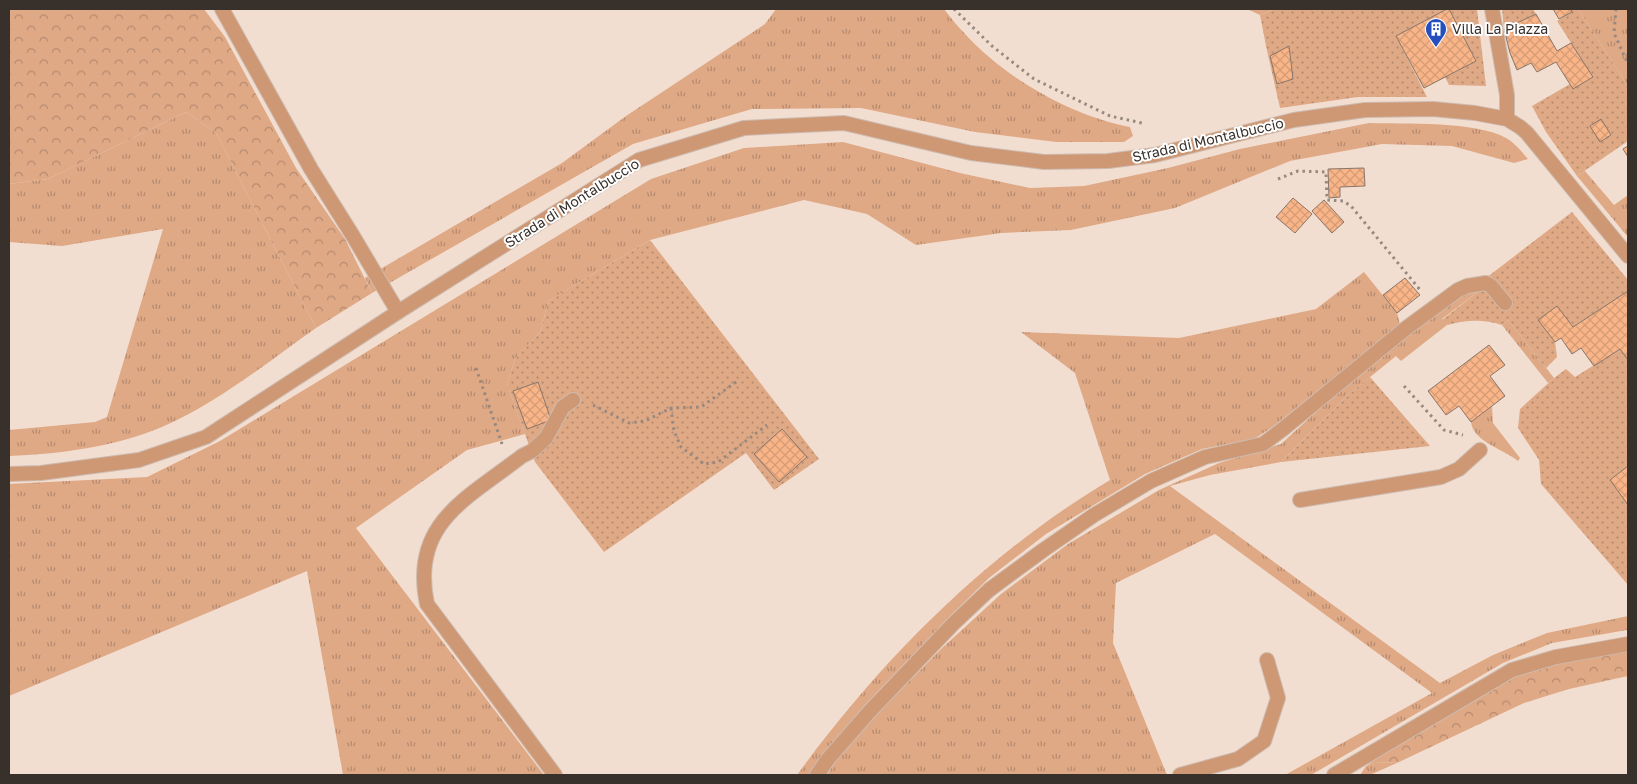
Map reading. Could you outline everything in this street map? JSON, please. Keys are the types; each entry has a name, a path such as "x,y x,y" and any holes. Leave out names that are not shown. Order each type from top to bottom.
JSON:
{"street":[{"path":"222,9 310,170 398,312"},
{"path":"1492,9 1507,95 1507,119"},
{"name":"Strada di Montalbuccio","path":"9,474 41,473 139,460 206,437 398,312 639,160 744,128 844,123 971,153 1044,162 1108,161 1155,155 1294,120 1365,110 1433,109 1482,114 1507,119 1520,126 1534,140 1628,256"},
{"path":"817,775 828,759 870,711 953,624 989,590 1094,515 1151,481 1205,457 1263,444 1434,307 1458,290 1467,286 1486,283 1491,286 1505,303"},
{"path":"555,775 427,604 423,585 424,565 430,541 442,520 462,502 532,451 546,438 563,407 573,400"},
{"path":"1300,500 1441,477 1459,469 1480,450"},
{"path":"1334,775 1512,670 1556,657 1628,644"},
{"path":"1180,775 1238,759 1264,741 1278,698 1268,660"}],"path":[{"path":"954,9 992,46 1034,79 1110,116 1142,123"},
{"path":"1616,9 1614,33 1628,64"},
{"path":"1278,180 1298,171 1326,172 1327,200 1343,201 1351,206 1434,307"},
{"path":"476,368 509,466"},
{"path":"573,400 584,400 629,423 645,421 671,408 701,407 739,380"},
{"path":"1404,386 1444,430 1469,436"},
{"path":"671,408 674,431 681,447 704,464 718,462 767,426"}],"green space":[{"path":"9,9 204,9 225,37 296,168 345,239 372,293 316,328 216,133 186,112 48,179 9,184"},
{"path":"776,9 944,9 960,29 982,51 1020,81 1063,105 1108,122 1130,127 1133,136 1124,142 1056,142 975,132 861,108 752,109 633,144 372,293 365,278 562,163 626,116 765,24"},
{"path":"1247,9 1275,9 1260,15"},
{"path":"1275,9 1447,9 1396,36 1427,97 1358,97 1280,108 1260,15"},
{"path":"1449,9 1477,9 1486,86 1449,85 1445,77 1476,61"},
{"path":"1502,9 1533,9 1536,14 1504,29"},
{"path":"1571,9 1578,9 1628,86 1628,141 1577,176 1546,132 1532,106 1570,84 1573,89 1593,77 1557,21 1572,12"},
{"path":"1578,9 1628,9 1628,86"},
{"path":"186,112 216,133 316,328 222,395 162,427 125,440 87,448 9,456 9,430 95,422 107,417 163,229 62,246 9,242 9,184 48,179"},
{"path":"1369,123 1440,124 1477,129 1506,138 1528,159 1514,163 1452,146 1382,144 1290,161 1175,208 1071,230 1001,233 916,245 867,214 804,200 650,240 548,301 541,331 515,359 507,384 525,434 467,450 356,528 544,775 343,775 307,571 9,696 9,484 147,477 220,441 651,179 744,148 843,142 960,173 1030,188 1084,186 1168,168 1240,149"},
{"path":"1585,171 1614,205 1628,195 1628,237 1577,176"},
{"path":"1572,212 1628,280 1628,291 1573,327 1557,306 1539,320 1555,342 1557,357 1546,368 1508,320 1502,325 1474,321 1447,325 1442,320 1479,291 1486,278"},
{"path":"650,240 819,459 774,490 746,453 604,552 535,462 507,384 515,359 541,331 548,301"},
{"path":"1364,272 1397,313 1400,324 1274,426 1254,439 1202,449 1145,474 1046,534 989,578 947,619 865,705 811,775 797,775 864,690 939,612 979,575 1021,541 1064,509 1110,480 1075,373 1021,332 1179,338 1316,309"},
{"path":"1479,291 1442,319 1447,325 1401,361 1396,356 1348,395 1281,462 1210,475 1170,486 1440,683 1493,655 1547,633 1628,616 1627,630 1552,643 1503,663 1311,775 1285,775 1432,693 1215,534 1116,583 1113,643 1167,775 827,775 835,762 872,719 941,649 1001,594 1068,544 1159,490 1219,463 1281,444 1341,389 1445,304 1459,295"},
{"path":"1508,320 1554,378 1548,383 1502,325"},
{"path":"1620,349 1628,360 1628,585 1541,484 1539,460 1518,428 1520,409 1554,378 1566,369 1575,377"},
{"path":"1370,377 1430,446 1281,462 1348,395"},
{"path":"1492,406 1493,423 1520,458 1518,461 1483,440 1473,429 1471,422"},
{"path":"1628,651 1628,676 1569,689 1524,703 1399,762 1374,763 1366,766 1387,751 1516,676 1558,662"},
{"path":"1399,762 1370,775 1360,775 1366,766 1374,763"}],"building":[{"name":"Villa La Piazza","path":"1449,9 1476,61 1424,88 1396,36"},
{"path":"1553,9 1571,9 1572,12 1559,19"},
{"path":"1536,14 1557,51 1571,43 1593,77 1573,89 1556,62 1537,72 1531,63 1517,70 1510,53 1504,29"},
{"path":"1289,46 1293,79 1277,84 1270,56"},
{"path":"1601,119 1611,135 1600,142 1590,126"},
{"path":"1628,146 1628,157 1623,149"},
{"path":"1364,168 1365,186 1340,187 1340,197 1329,198 1328,169"},
{"path":"1293,198 1312,214 1295,233 1276,217"},
{"path":"1324,200 1344,222 1332,233 1312,211"},
{"path":"1405,278 1420,295 1397,313 1383,295"},
{"path":"1628,291 1628,360 1620,349 1594,366 1581,348 1572,354 1561,338 1555,342 1538,320 1557,306 1573,327"},
{"path":"1489,345 1505,365 1490,376 1505,396 1471,422 1459,406 1446,415 1428,391"},
{"path":"538,382 551,420 527,429 513,391"},
{"path":"782,429 807,457 779,482 754,454"},
{"path":"1628,466 1628,505 1610,480"}],"place":[{"name":"Villa La Piazza","path":"1436,48"}]}
